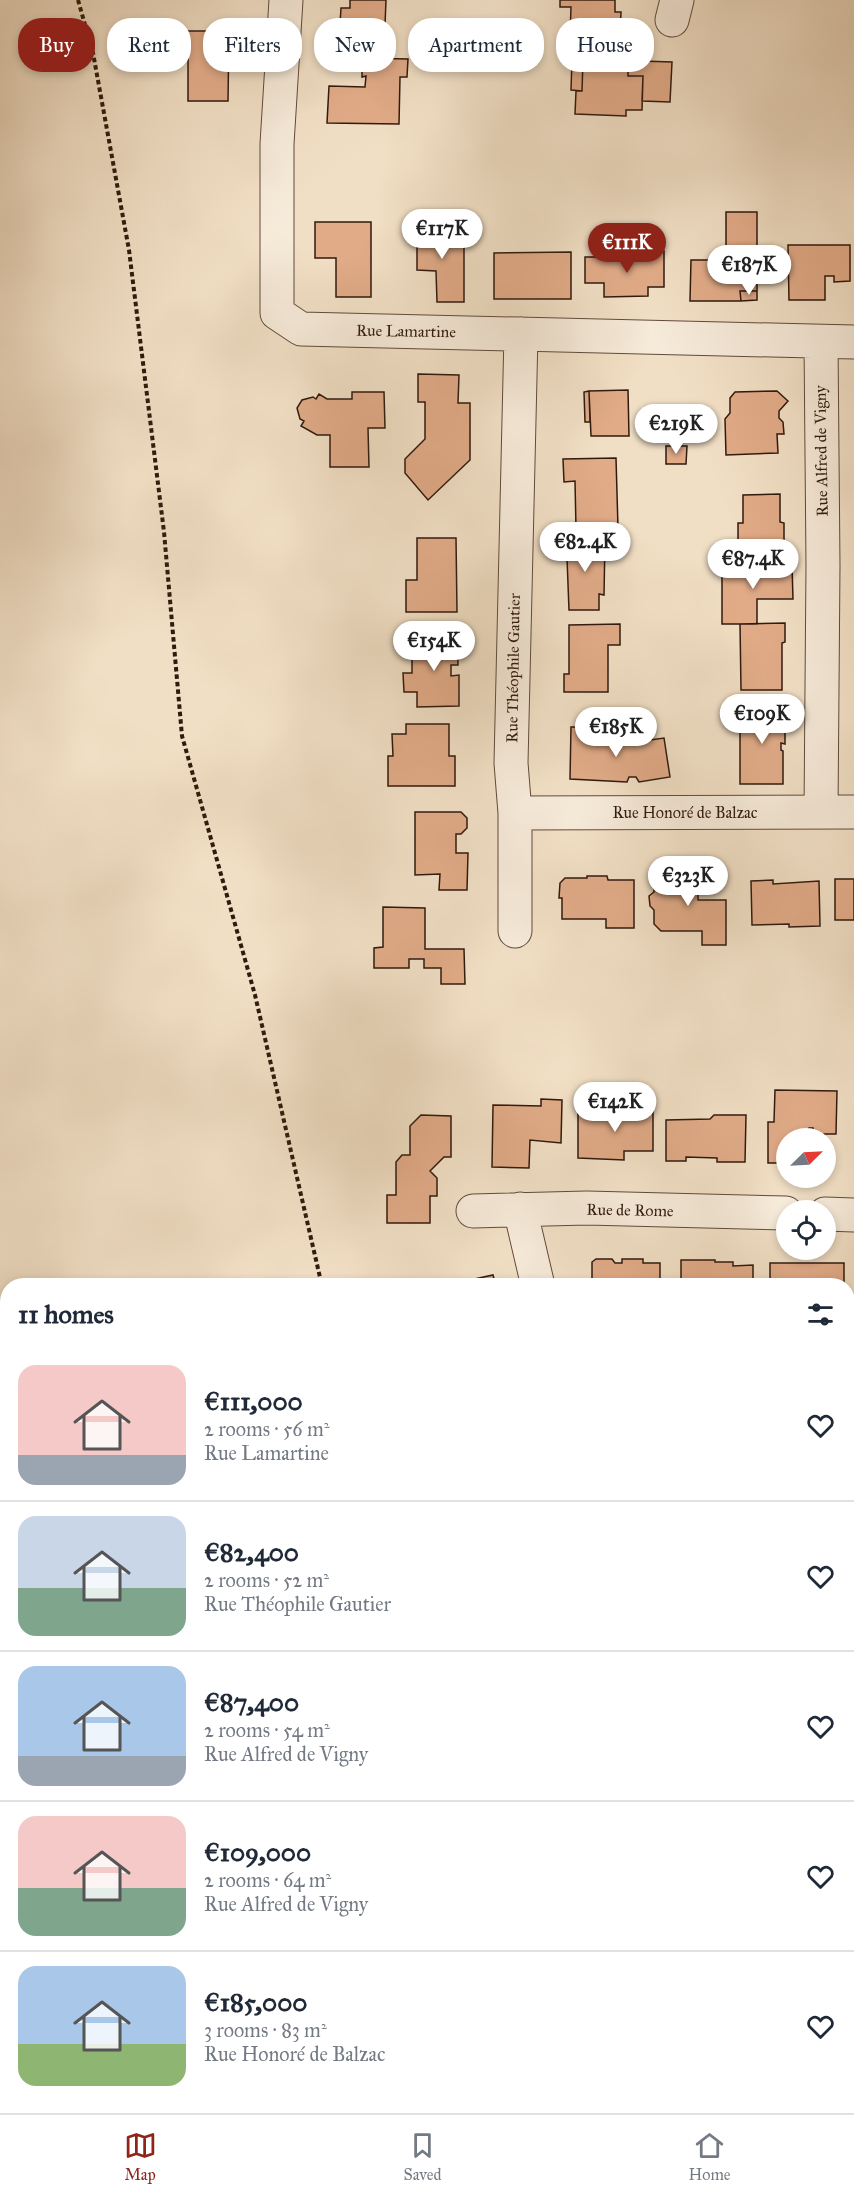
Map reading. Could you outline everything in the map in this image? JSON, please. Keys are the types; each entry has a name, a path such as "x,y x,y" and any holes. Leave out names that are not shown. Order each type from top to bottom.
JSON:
{"street":[{"name":"Rue Lamartine","path":"286,0 278,144 276,313 301,329 854,342"},
{"name":"Rue Théophile Gautier","path":"515,931 515,813 511,763 521,334"},
{"name":"Rue Alfred de Vigny","path":"821,342 823,566 821,812"},
{"name":"Rue Honoré de Balzac","path":"515,813 854,812"},
{"name":"Rue de Rome","path":"474,1211 587,1208 776,1213"},
{"path":"520,1209 536,1278"},
{"path":"836,1214 854,1215"}],"path":[{"path":"78,0 93,53 129,250 164,532 182,736 255,995 320,1278"}],"building":[{"path":"350,0 386,0 385,18 340,18 341,8 350,8"},
{"path":"560,0 615,0 615,12 621,12 621,18 571,18 571,7 560,7"},
{"path":"191,31 203,31 203,72 228,72 228,101 188,101"},
{"path":"396,59 408,59 407,77 400,77 399,124 327,123 329,86 365,87 366,76 362,77 362,72 396,72"},
{"path":"654,61 672,62 670,102 642,101 643,76 628,76 628,72 654,72"},
{"path":"572,72 583,72 582,91 571,90"},
{"path":"583,72 628,72 628,76 643,76 642,110 626,110 626,116 575,114 576,91 582,91"},
{"path":"726,212 757,212 757,291 740,291 741,301 690,301 691,260 726,260"},
{"path":"417,218 437,218 438,237 464,237 464,302 437,302 436,271 417,270"},
{"path":"315,222 371,222 371,297 336,297 336,258 315,258"},
{"path":"788,245 850,245 850,281 834,282 834,276 825,276 825,300 789,300"},
{"path":"646,251 664,251 664,287 648,287 648,296 604,297 604,283 585,283 585,257 646,257"},
{"path":"571,252 571,299 494,299 494,253"},
{"path":"740,291 757,291 757,300 741,301"},
{"path":"418,374 459,375 458,403 470,403 470,460 428,500 405,473 405,459 425,439 425,402 418,402"},
{"path":"628,390 629,436 591,436 589,391"},
{"path":"589,391 590,422 585,422 584,392"},
{"path":"777,391 788,401 779,411 784,434 777,434 778,453 726,455 725,419 730,413 730,398 735,392"},
{"path":"352,392 384,392 385,428 368,428 369,467 330,467 330,435 317,435 301,426 304,421 300,419 297,408 302,400 313,397 316,399 319,394 327,399 352,399"},
{"path":"686,413 686,434 667,435 667,414"},
{"path":"666,446 687,446 686,464 666,464"},
{"path":"616,458 618,528 576,529 575,481 564,482 563,459"},
{"path":"780,494 780,522 784,523 784,540 738,540 738,523 743,523 743,495"},
{"path":"417,538 456,538 457,612 406,612 406,580 417,580"},
{"path":"605,540 604,595 599,594 599,610 569,610 567,558 564,558 563,541"},
{"path":"792,565 793,599 757,599 757,624 722,624 722,566"},
{"path":"785,623 785,642 782,643 782,690 741,690 740,624"},
{"path":"620,624 620,645 608,645 608,692 564,692 564,674 569,674 569,625"},
{"path":"416,636 457,636 458,665 451,665 451,676 459,675 459,706 417,707 417,692 404,692 403,673 412,673 412,654 416,654"},
{"path":"740,707 785,707 785,744 781,743 783,784 740,784"},
{"path":"406,724 449,724 449,756 455,756 455,786 388,786 388,756 393,756 392,734 406,734"},
{"path":"571,727 601,727 601,742 635,742 664,738 670,777 639,782 636,777 629,777 627,782 570,779"},
{"path":"415,812 461,812 467,818 467,828 461,834 456,834 456,853 468,853 467,890 439,890 440,874 415,875"},
{"path":"702,870 703,887 698,892 698,900 726,900 726,945 702,945 702,931 661,931 654,924 654,910 650,906 649,896 654,892 654,877 661,871"},
{"path":"587,876 607,876 608,880 634,880 634,928 606,928 606,919 562,919 562,898 559,898 560,883 565,878 587,878"},
{"path":"835,879 854,879 854,920 835,920"},
{"path":"773,880 773,884 819,881 820,926 752,925 751,881"},
{"path":"383,907 425,908 425,949 464,949 465,984 441,984 441,968 424,968 424,959 409,959 409,968 374,968 374,948 383,947"},
{"path":"775,1090 837,1091 836,1134 836,1128 776,1128 776,1163 768,1163 768,1122 774,1122"},
{"path":"541,1099 562,1100 561,1143 530,1140 529,1168 492,1167 493,1105 541,1106"},
{"path":"623,1108 653,1108 653,1151 624,1151 624,1160 578,1158 578,1114 583,1114 586,1109 598,1109 600,1115 623,1115"},
{"path":"421,1115 451,1116 451,1157 444,1157 430,1171 437,1178 437,1196 430,1196 430,1223 387,1223 387,1195 396,1195 396,1162 402,1155 410,1155 410,1126"},
{"path":"714,1115 746,1115 745,1162 717,1162 717,1158 686,1157 686,1161 666,1161 666,1120 710,1119"},
{"path":"596,1259 612,1259 615,1263 622,1263 622,1259 643,1259 643,1263 660,1263 660,1278 592,1278 592,1262"},
{"path":"681,1260 733,1262 733,1266 753,1265 753,1278 681,1278"},
{"path":"770,1263 844,1263 844,1278 770,1278"}]}
